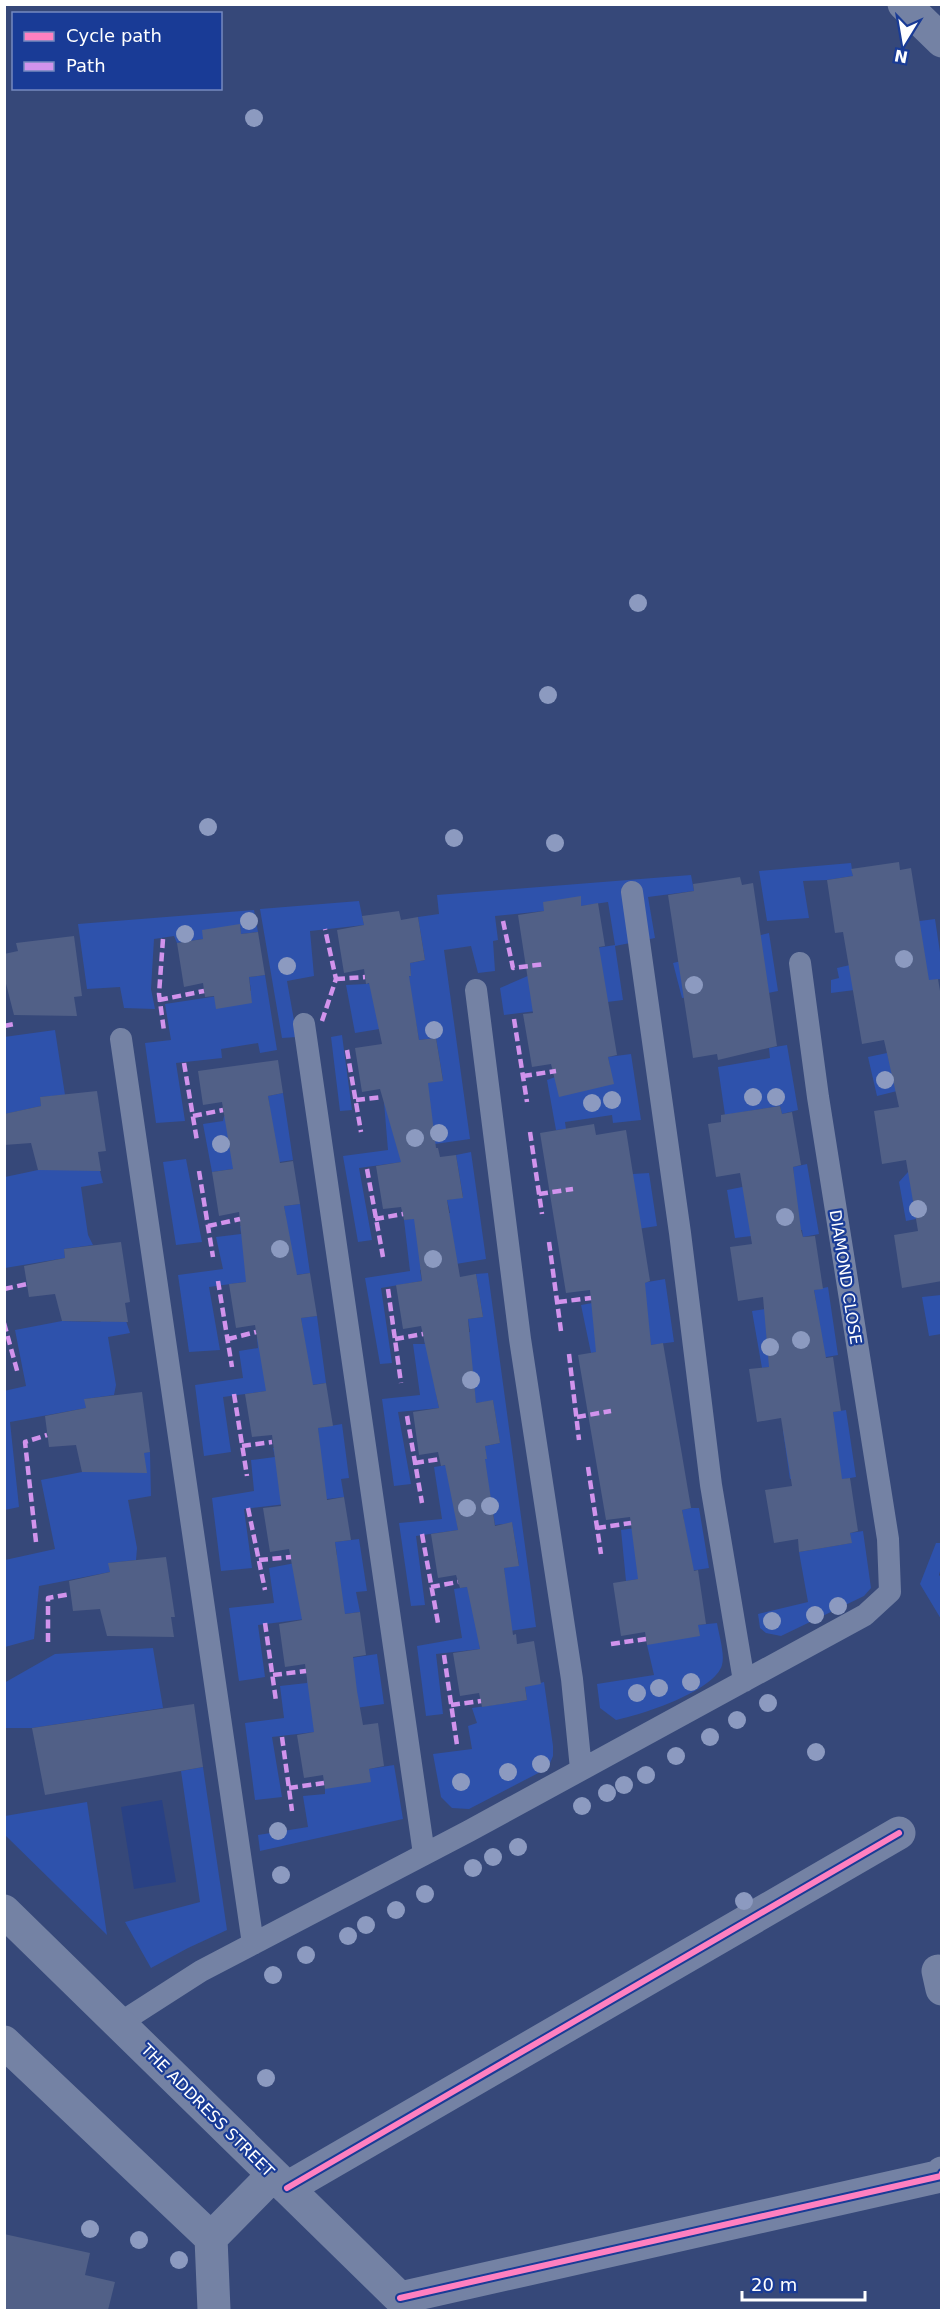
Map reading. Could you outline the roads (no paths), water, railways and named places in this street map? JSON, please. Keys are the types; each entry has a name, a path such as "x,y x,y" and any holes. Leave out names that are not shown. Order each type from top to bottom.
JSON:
{"street":[{"path":"904,4 942,41"},
{"path":"211,2238 280,2181 899,1833"},
{"name":"THE ADDRESS STREET","path":"4,1911 406,2304"},
{"path":"4,2042 211,2238 214,2310"},
{"path":"406,2304 941,2176 942,2173"}],"lane":[{"path":"120,2023 201,1971 424,1854 744,1681 711,1485 680,1233 632,892"},
{"name":"DIAMOND CLOSE","path":"744,1681 865,1616 890,1592 888,1539 819,1107 800,963"},
{"path":"476,990 520,1339 572,1679 581,1769"},
{"path":"304,1024 424,1854"},
{"path":"121,1039 253,1944"}]}
